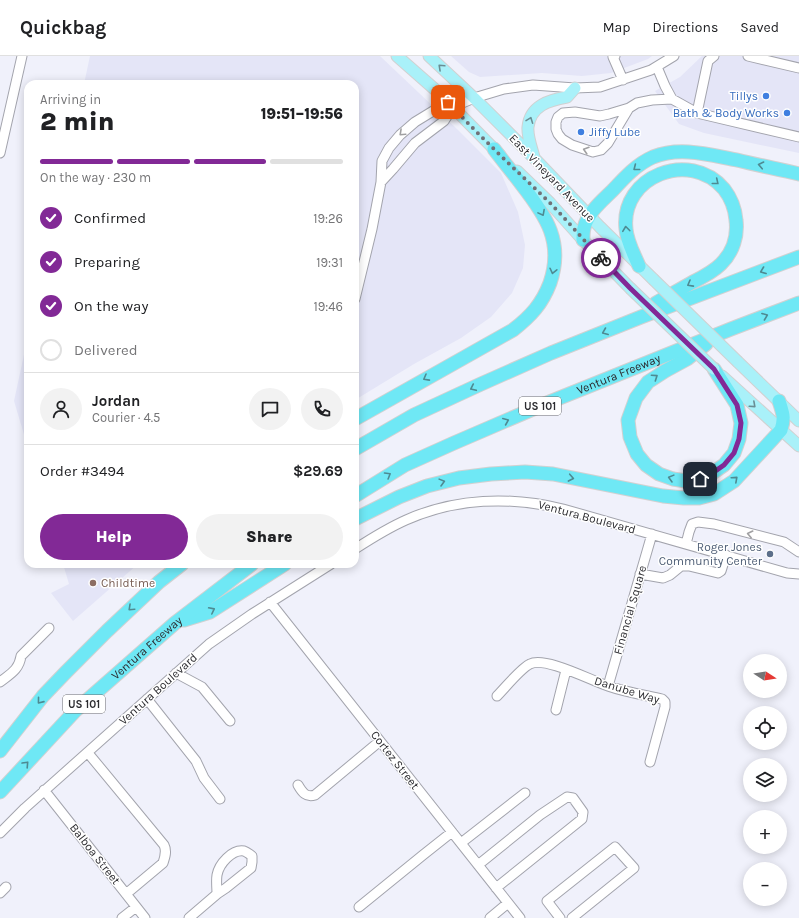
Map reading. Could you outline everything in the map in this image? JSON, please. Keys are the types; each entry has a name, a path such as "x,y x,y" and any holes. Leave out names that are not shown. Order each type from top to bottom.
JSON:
{"highway":[{"path":"359,417 512,330 533,312 547,291 554,268 555,259 554,242 548,224 538,205 494,148"},
{"path":"583,240 584,228 589,215 633,170 652,157 671,152 683,151 799,174"},
{"path":"640,266 628,240 625,221 632,197 640,187 661,173 680,169 706,175 717,182 726,192 732,203 736,216 736,236 729,254 716,269 656,303 641,317"},
{"path":"359,447 414,415 551,353 799,257"},
{"name":"Ventura Freeway","path":"359,494 405,465 546,403 799,303"},
{"path":"714,369 737,405 741,423 739,439 734,453 724,465 711,474 700,479 673,479 659,474 646,465 637,454 630,437 628,420 636,398 648,382 687,359 721,333"},
{"path":"359,517 399,497 427,486 458,478 491,474 525,472 553,474 663,496 684,498 699,498 714,494 734,481 781,430 784,421 784,414 779,401"},
{"path":"160,582 171,568"},
{"name":"US 101","path":"0,751 43,696 66,672 107,631 177,568"},
{"name":"Ventura Freeway","path":"0,792 76,710 175,623 247,568"},
{"path":"175,623 210,612 279,568"}],"main road":[{"name":"East Vineyard Avenue","path":"397,56 439,93 550,203 583,240 630,288 714,369 799,446"},
{"name":"East Vineyard Avenue","path":"429,56 474,98 653,279 799,421"},
{"path":"534,158 528,127 530,118 534,111 545,103 567,97 575,88"}],"street":[{"path":"0,153 22,56"},
{"path":"615,56 613,57 623,80"},
{"path":"359,282 381,182 382,161 389,148 400,135 416,122 434,110 504,89 533,84 575,88 600,86 623,80 657,67 674,56"},
{"path":"697,114 708,62 714,56"},
{"path":"748,56 799,68"},
{"path":"657,67 672,98 697,114 799,137"},
{"path":"630,108 608,144 601,150 593,152 572,145 562,139 556,129 558,117 563,114 575,112 600,116 630,108 637,103 672,98"},
{"path":"381,182 415,142 444,121 451,105"},
{"name":"Ventura Boulevard","path":"359,546 387,529 419,514 458,504 507,500 548,505 788,573 799,574"},
{"path":"686,544 692,524 698,522 714,524 784,542 799,552"},
{"name":"Financial Square","path":"608,686 652,534"},
{"path":"640,574 663,578 670,575 681,566 689,566 718,573 721,571 726,555"},
{"name":"Ventura Boulevard","path":"0,833 44,790 88,753 209,644 270,602 325,568"},
{"name":"Cortez Street","path":"270,602 520,918"},
{"path":"0,682 17,668 21,656 49,628"},
{"name":"Danube Way","path":"498,696 525,668 536,662 554,665 608,686 662,699 665,702 665,707 650,762"},
{"path":"556,710 566,670"},
{"path":"176,674 202,687 230,721"},
{"path":"147,699 196,761 204,778 220,799"},
{"path":"298,785 302,792 306,795 316,795 380,741"},
{"path":"88,753 166,849 163,863 126,894"},
{"name":"Balboa Street","path":"44,790 145,918"},
{"path":"461,843 525,793"},
{"path":"478,865 540,815 567,797 573,798 583,812 582,820 496,888"},
{"path":"359,907 452,832"},
{"path":"555,916 547,901 615,847 634,868 572,918"},
{"path":"189,918 216,894 251,868 252,856 244,851 238,851 225,860 217,874 216,894"},
{"path":"490,918 508,903"},
{"path":"122,918 136,907"}],"shaded area":[{"path":"90,56 380,56 501,173 518,212 525,245 523,268 512,293 491,317 461,338 414,364 359,398 359,80 85,80"},
{"path":"451,56 652,56 648,59 611,73 582,76 542,73 480,77 469,72"},
{"path":"702,56 799,56 799,153 704,133 679,124 655,91 680,77"},
{"path":"24,355 24,435 14,401"},
{"path":"64,568 133,568 73,621 51,593 69,584"}],"way so far":[{"path":"448,102 550,203 601,258"}],"place":[{"name":"Tillys","path":"766,96"},
{"name":"Bath & Body Works","path":"787,113"},
{"name":"Jiffy Lube","path":"581,132"},
{"name":"Roger Jones Community Center","path":"770,554"},
{"name":"Childtime","path":"93,583"}],"route":[{"path":"601,258 714,369 737,405 741,423 739,439 734,453 724,465 711,474 700,479"}]}
